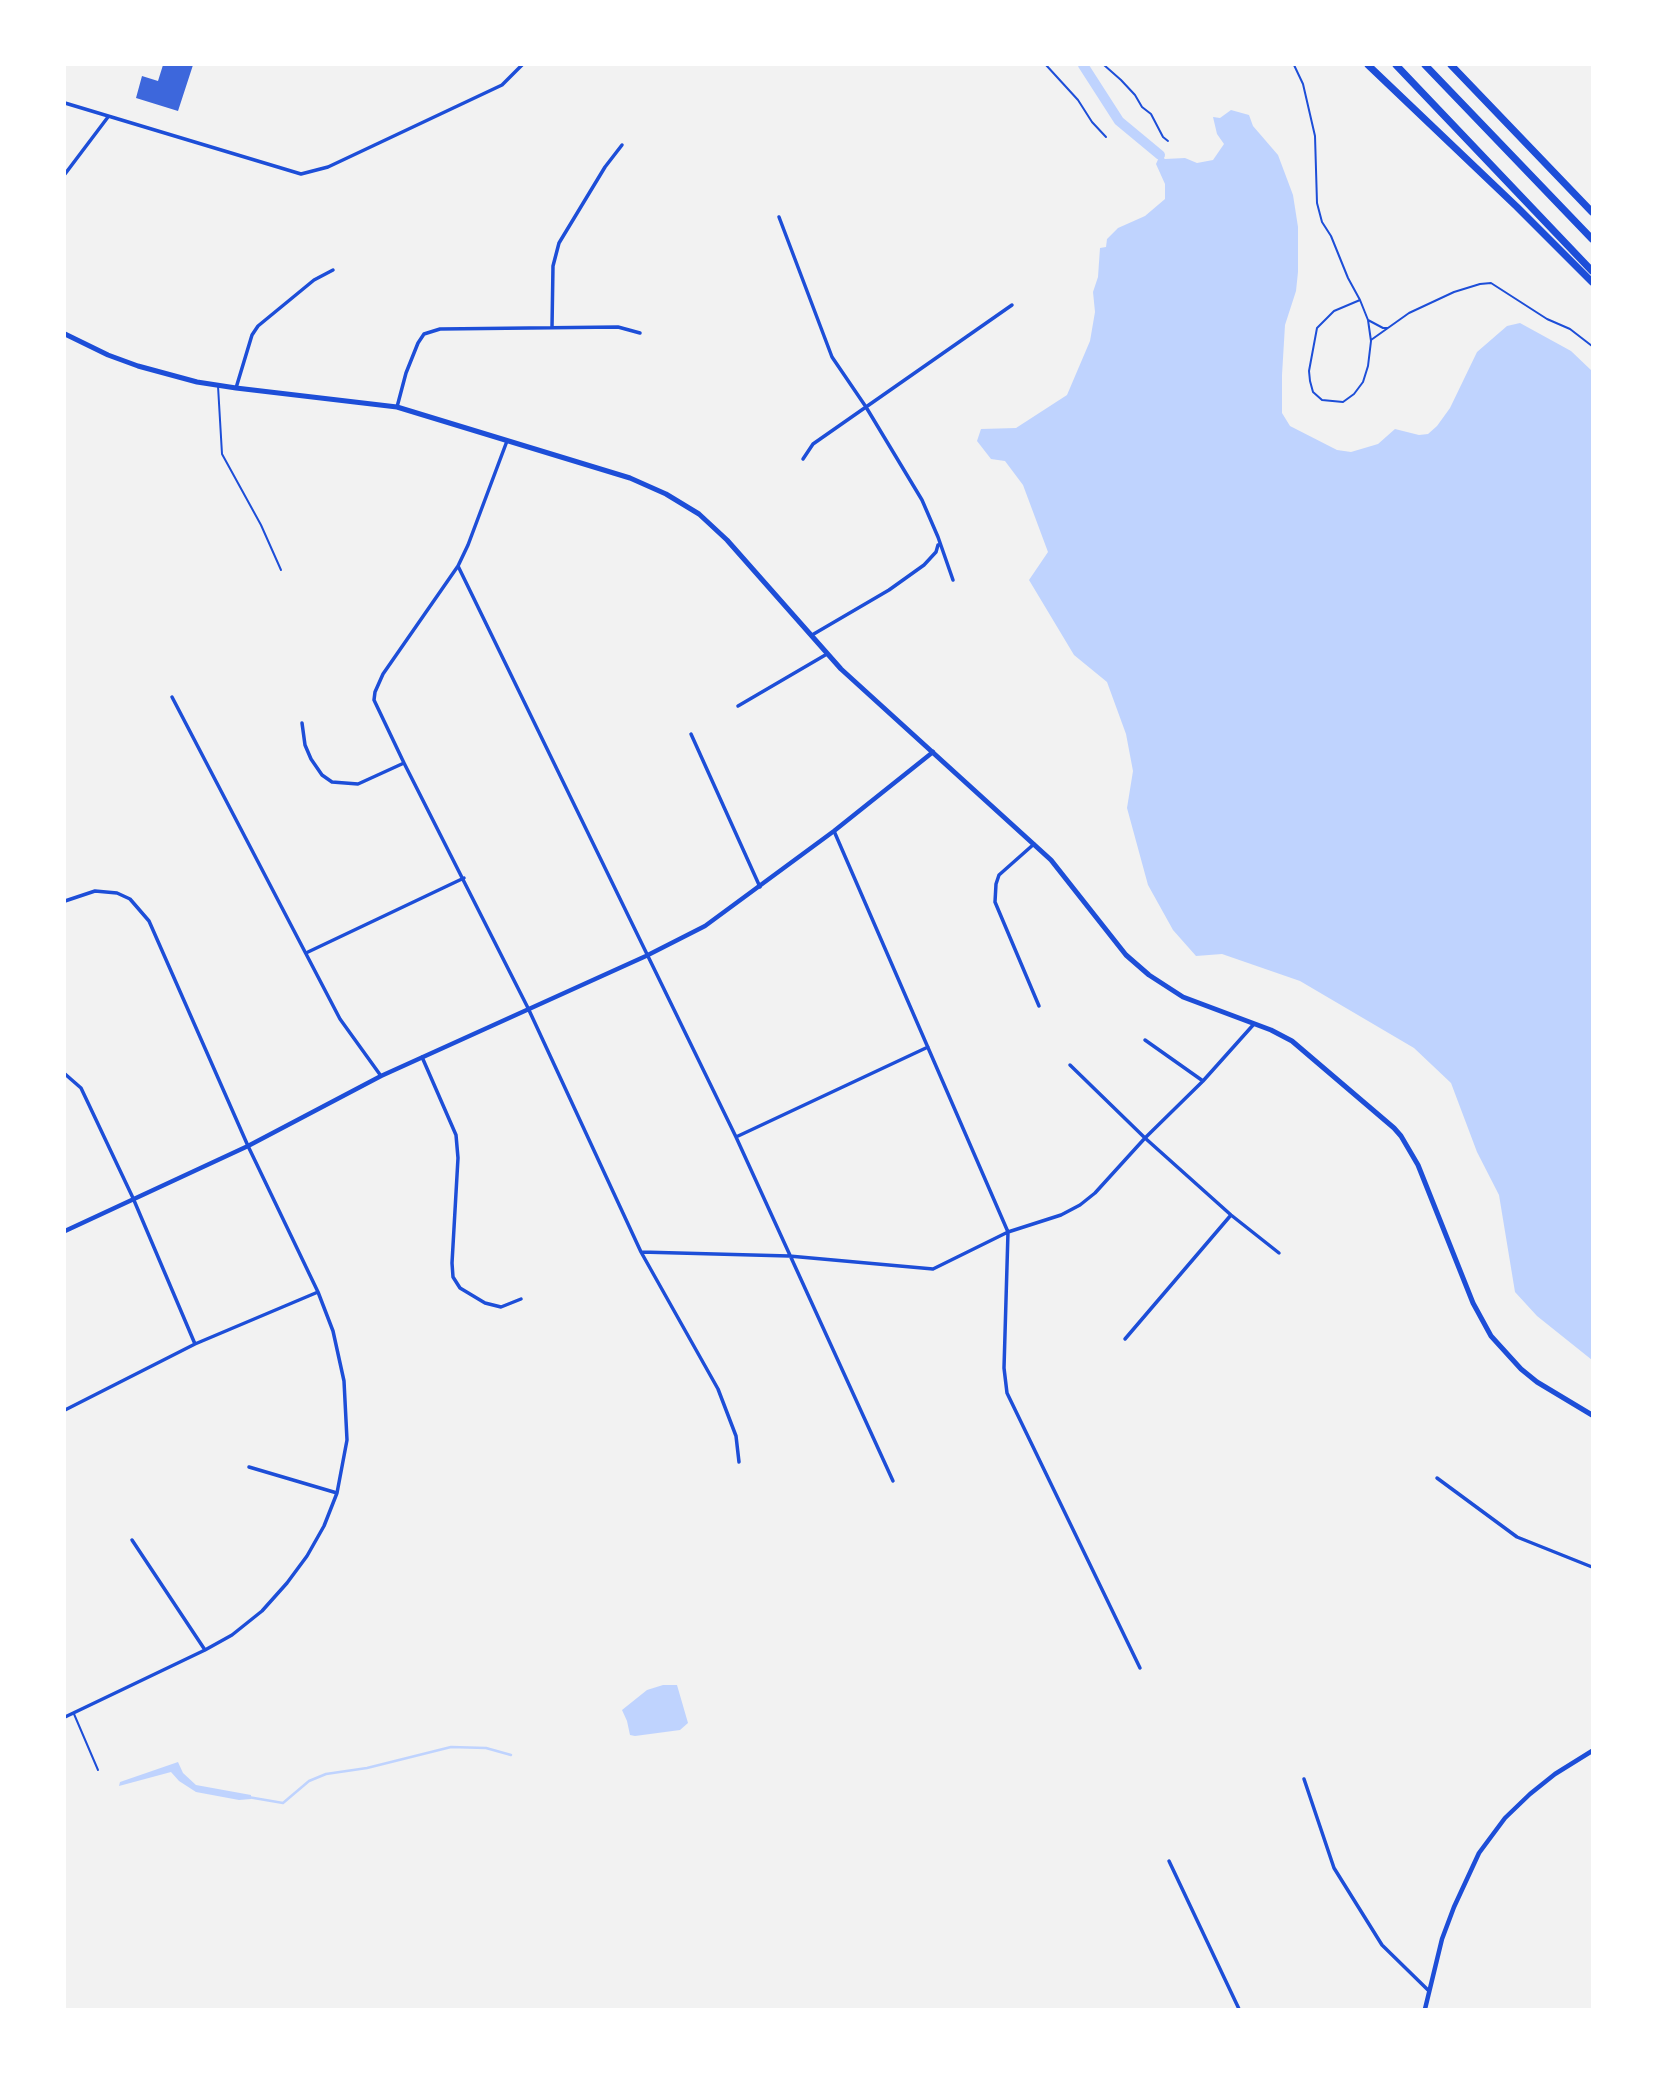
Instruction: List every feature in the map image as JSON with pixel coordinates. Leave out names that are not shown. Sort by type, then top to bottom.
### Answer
[{"type":"highway","points":[[1368,65],[1592,282]]},
{"type":"highway","points":[[1396,65],[1592,271]]},
{"type":"highway","points":[[1425,65],[1592,239]]},
{"type":"highway","points":[[1451,65],[1592,212]]},
{"type":"main road","points":[[65,334],[108,355],[173,376],[236,388],[397,407],[631,478],[685,505],[727,540],[828,654],[1051,860],[1126,954],[1149,975],[1183,996],[1292,1041],[1383,1117],[1401,1136],[1418,1165],[1473,1303],[1491,1336],[1521,1369],[1537,1382],[1592,1415]]},
{"type":"street","points":[[65,103],[302,174],[328,167],[502,85],[522,65]]},
{"type":"street","points":[[65,174],[108,117]]},
{"type":"street","points":[[552,327],[553,266],[559,243],[605,167],[622,145]]},
{"type":"street","points":[[779,217],[832,357],[866,407],[922,500],[953,580]]},
{"type":"street","points":[[236,388],[252,335],[258,326],[314,280],[333,270]]},
{"type":"street","points":[[803,459],[813,444],[1012,305]]},
{"type":"street","points":[[397,407],[418,342],[424,334],[440,329],[618,327],[640,333]]},
{"type":"street","points":[[507,441],[458,566],[383,674],[374,692],[376,708],[528,1008],[641,1252],[718,1389],[736,1436],[739,1461]]},
{"type":"street","points":[[811,636],[890,590],[936,552],[939,542]]},
{"type":"street","points":[[458,566],[736,1137],[893,1481]]},
{"type":"street","points":[[738,706],[828,654]]},
{"type":"street","points":[[172,697],[340,1019],[381,1076]]},
{"type":"street","points":[[302,723],[305,745],[311,760],[322,775],[332,782],[358,784],[404,763]]},
{"type":"street","points":[[691,734],[760,887]]},
{"type":"street","points":[[65,1231],[248,1146],[381,1076],[646,956],[705,926],[834,831],[934,751]]},
{"type":"street","points":[[834,831],[1008,1232],[1004,1368],[1007,1393],[1140,1668]]},
{"type":"street","points":[[1034,844],[999,875],[994,893],[998,912],[1039,1006]]},
{"type":"street","points":[[307,952],[464,878]]},
{"type":"street","points":[[65,901],[79,894],[95,891],[117,893],[130,899],[149,921],[248,1146],[318,1292],[333,1331],[344,1381],[347,1440],[337,1493],[324,1526],[307,1556],[262,1611],[232,1635],[205,1650],[65,1717]]},
{"type":"street","points":[[641,1252],[789,1256],[933,1269],[1008,1232],[1061,1215],[1080,1205],[1095,1193],[1145,1138],[1203,1081],[1254,1024]]},
{"type":"street","points":[[1145,1040],[1203,1081]]},
{"type":"street","points":[[736,1137],[928,1047]]},
{"type":"street","points":[[422,1057],[456,1135],[458,1158],[453,1277],[460,1288],[485,1303],[501,1307],[521,1299]]},
{"type":"street","points":[[1070,1065],[1145,1138],[1279,1253]]},
{"type":"street","points":[[65,1074],[81,1088],[195,1344]]},
{"type":"street","points":[[1125,1339],[1231,1214]]},
{"type":"street","points":[[65,1410],[195,1344],[318,1292]]},
{"type":"street","points":[[249,1467],[337,1493]]},
{"type":"street","points":[[1437,1478],[1517,1537],[1592,1567]]},
{"type":"street","points":[[132,1540],[205,1650]]},
{"type":"street","points":[[1425,2009],[1442,1940],[1479,1853],[1505,1818],[1530,1794],[1555,1774],[1592,1751]]},
{"type":"street","points":[[1304,1779],[1334,1868],[1382,1945],[1429,1991]]},
{"type":"street","points":[[1169,1861],[1239,2009]]},
{"type":"lane","points":[[218,385],[222,454],[261,525],[281,570]]},
{"type":"lane","points":[[74,1713],[98,1770]]},
{"type":"path","points":[[1046,65],[1078,100],[1092,122],[1106,137]]},
{"type":"path","points":[[1104,65],[1135,95],[1142,107],[1152,114],[1163,137],[1168,141]]},
{"type":"path","points":[[1294,65],[1303,84],[1315,136],[1317,203],[1322,222],[1360,300],[1368,320],[1371,341],[1363,382],[1354,394],[1342,402],[1322,400],[1313,391],[1309,371],[1317,328],[1334,311],[1360,300]]},
{"type":"path","points":[[1371,341],[1409,313],[1454,292],[1491,283],[1592,346]]},
{"type":"path","points":[[1368,320],[1388,328]]},
{"type":"water","points":[[1231,110],[1249,115],[1253,126],[1278,155],[1293,195],[1298,227],[1298,272],[1296,291],[1285,325],[1282,375],[1282,413],[1290,426],[1337,450],[1351,452],[1378,444],[1395,429],[1419,435],[1428,434],[1450,408],[1477,352],[1507,326],[1520,323],[1571,351],[1592,371],[1592,1360],[1537,1316],[1515,1292],[1499,1195],[1477,1152],[1451,1083],[1414,1048],[1300,981],[1222,954],[1196,956],[1173,930],[1148,885],[1127,808],[1133,771],[1126,734],[1107,682],[1074,655],[1029,580],[1048,552],[1023,485],[1005,461],[991,459],[977,441],[981,429],[1016,428],[1067,395],[1090,341],[1095,312],[1093,292],[1098,277],[1100,248],[1106,247],[1107,239],[1118,228],[1145,216],[1165,199],[1165,184],[1156,164],[1160,155],[1165,159],[1185,158],[1197,163],[1213,160],[1224,144],[1217,134],[1213,117],[1220,118]]},
{"type":"water","points":[[663,1685],[677,1685],[688,1723],[680,1730],[630,1735],[622,1710],[647,1690]]},
{"type":"water","points":[[178,1762],[183,1773],[196,1785],[251,1795],[251,1799],[239,1800],[196,1792],[171,1772],[119,1786],[120,1782]]},
{"type":"building","points":[[163,65],[193,65],[178,111],[136,98],[142,76],[158,81]]},
{"type":"waterway","points":[[1083,65],[1119,121],[1160,155]]},
{"type":"waterway","points":[[248,1797],[283,1803],[309,1781],[326,1774],[367,1768],[451,1747],[486,1748],[511,1755]]}]
